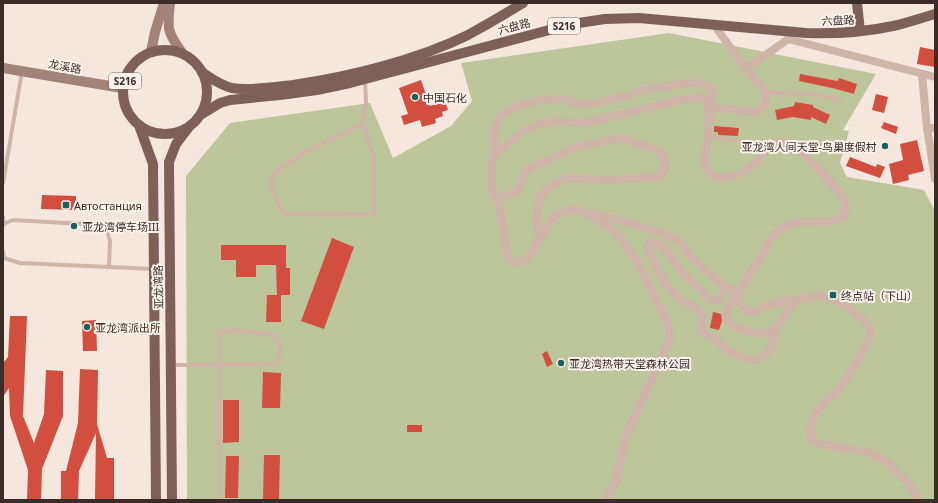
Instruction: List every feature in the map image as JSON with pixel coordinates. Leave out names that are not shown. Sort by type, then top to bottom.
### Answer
[{"type":"main road","name":"六盘路","points":[[203,73],[225,86],[244,89],[307,83],[354,73],[410,58],[440,47],[467,35],[523,3]]},
{"type":"main road","points":[[857,3],[860,31]]},
{"type":"main road","name":"六盘路","points":[[202,114],[220,103],[230,100],[317,90],[365,80],[521,36],[588,21],[639,18],[822,33],[860,31],[893,26],[935,14]]},
{"type":"main road","name":"S216","points":[[140,128],[130,117],[124,103],[122,88],[127,73],[137,60],[150,52],[167,50],[183,54],[198,65],[207,83],[208,94],[206,104],[202,114],[190,128]]},
{"type":"main road","points":[[140,128],[156,134],[174,134],[190,128]]},
{"type":"main road","name":"亚龙湾路","points":[[140,128],[153,164],[156,500]]},
{"type":"main road","name":"亚龙湾路","points":[[172,500],[169,162],[176,144],[190,128]]},
{"type":"street","points":[[150,52],[164,3]]},
{"type":"street","points":[[170,3],[168,25],[170,33],[183,54]]},
{"type":"street","points":[[709,109],[720,108],[758,112],[766,104],[766,92],[746,69],[714,25]]},
{"type":"street","points":[[746,69],[798,32]]},
{"type":"street","points":[[788,40],[922,75],[935,77]]},
{"type":"street","name":"龙溪路","points":[[3,68],[122,88]]},
{"type":"street","points":[[922,75],[931,128],[935,179]]},
{"type":"street","points":[[497,153],[493,142],[496,126],[501,116],[517,106],[540,100],[564,99],[581,105],[619,98],[648,89],[695,82],[711,87],[714,92],[713,101],[709,109]]},
{"type":"street","points":[[777,328],[766,334],[747,332],[731,323],[727,319],[726,312],[737,296],[775,233],[781,228],[795,222],[836,221],[844,216],[846,205],[844,198],[818,168],[792,146],[783,142],[773,143],[765,150],[756,162],[745,171],[726,178],[718,177],[710,173],[706,165],[705,154],[708,137],[709,109],[706,100],[702,97],[676,101],[584,123],[556,121],[536,125],[524,131],[497,153],[492,161],[492,189],[497,199],[507,252],[510,260],[516,263],[523,262],[528,258],[555,216],[568,210],[579,210],[620,220],[674,238],[681,242],[698,264],[737,296],[741,306],[748,311],[756,312],[763,307],[801,298],[812,298],[819,295],[838,301],[855,313],[870,328],[869,337],[856,364],[837,391],[816,413],[810,433],[812,440],[820,444],[872,453],[892,466],[909,484],[920,500]]},
{"type":"street","points":[[497,199],[517,192],[528,169],[576,147],[622,138],[660,151],[666,164],[660,176],[608,180],[567,178],[552,185],[540,196],[537,218],[539,240]]},
{"type":"street","points":[[579,210],[590,215],[618,234],[638,265],[664,315],[670,334],[668,344],[626,437],[616,481],[605,500]]},
{"type":"street","points":[[725,286],[723,295],[718,302],[712,300],[681,271],[664,247],[652,242],[649,244],[648,248],[650,253],[674,295],[686,304],[694,306],[703,315],[704,321],[701,331],[714,339],[724,348],[744,358],[754,360],[763,357],[770,351],[774,344],[777,328],[791,308],[801,298]]},
{"type":"lane","points":[[3,183],[22,71]]},
{"type":"lane","points":[[364,124],[305,152],[275,174],[270,184],[284,214],[374,215],[374,158],[364,124],[366,103],[365,80]]},
{"type":"lane","points":[[766,92],[819,95],[841,100]]},
{"type":"lane","points":[[708,137],[743,141]]},
{"type":"lane","points":[[3,217],[3,225],[14,220],[101,225],[106,228],[110,241],[109,266]]},
{"type":"lane","points":[[3,251],[4,258],[20,263],[154,269]]},
{"type":"lane","points":[[171,366],[219,365],[260,364],[278,363],[281,343],[273,335],[236,330],[220,332],[219,365],[219,500]]},
{"type":"green space","name":"亚龙湾热带天堂森林公园","points":[[669,33],[876,74],[843,130],[849,131],[840,163],[847,177],[924,190],[935,211],[935,500],[187,500],[186,176],[230,123],[370,103],[393,158],[451,126],[472,101],[461,63]]},
{"type":"building","points":[[920,47],[935,50],[935,67],[917,64]]},
{"type":"building","points":[[800,74],[838,81],[839,78],[857,84],[854,94],[799,81]]},
{"type":"building","points":[[421,80],[430,106],[445,101],[448,110],[442,112],[443,116],[435,119],[436,123],[422,127],[420,120],[404,125],[401,116],[408,114],[399,88]]},
{"type":"building","points":[[876,94],[888,97],[884,113],[872,110]]},
{"type":"building","points":[[795,102],[813,105],[813,107],[830,115],[826,124],[811,117],[811,120],[793,117],[777,120],[775,110],[794,106]]},
{"type":"building","points":[[884,122],[898,127],[896,134],[881,128]]},
{"type":"building","points":[[714,126],[739,128],[738,136],[718,135],[718,132],[714,132]]},
{"type":"building","points":[[917,140],[924,171],[908,175],[909,180],[893,184],[889,164],[903,160],[900,144]]},
{"type":"building","points":[[850,157],[876,167],[877,164],[885,167],[880,178],[846,166]]},
{"type":"building","points":[[42,195],[76,196],[76,210],[41,209]]},
{"type":"building","points":[[332,238],[354,247],[324,329],[301,321]]},
{"type":"building","points":[[221,245],[286,245],[286,268],[290,268],[290,295],[281,295],[281,322],[266,322],[267,295],[277,295],[276,265],[256,265],[256,277],[236,277],[236,260],[221,260]]},
{"type":"building","points":[[713,312],[721,314],[722,321],[719,330],[710,328]]},
{"type":"building","points":[[10,316],[27,316],[23,416],[34,443],[44,414],[46,370],[63,371],[63,416],[42,469],[41,500],[27,500],[28,470],[10,416],[9,388],[3,397],[3,363],[8,357]]},
{"type":"building","points":[[96,320],[97,351],[83,351],[82,321]]},
{"type":"building","points":[[547,351],[553,364],[547,367],[542,354]]},
{"type":"building","points":[[80,369],[98,370],[97,424],[107,458],[114,458],[114,500],[95,500],[96,433],[79,471],[78,500],[61,500],[61,471],[66,471],[78,423]]},
{"type":"building","points":[[263,372],[281,373],[280,408],[262,408]]},
{"type":"building","points":[[223,400],[239,400],[239,442],[223,443]]},
{"type":"building","points":[[407,425],[422,425],[422,432],[407,432]]},
{"type":"building","points":[[264,455],[280,455],[279,500],[263,500]]},
{"type":"building","points":[[226,456],[239,456],[238,498],[225,498]]},
{"type":"place","name":"中国石化","points":[[415,97]]},
{"type":"place","name":"亚龙湾人间天堂-鸟巢度假村","points":[[885,146]]},
{"type":"place","name":"Автостанция","points":[[66,205]]},
{"type":"place","name":"亚龙湾停车场III","points":[[74,226]]},
{"type":"place","name":"终点站（下山）","points":[[833,295]]},
{"type":"place","name":"亚龙湾派出所","points":[[87,327]]},
{"type":"place","name":"亚龙湾热带天堂森林公园","points":[[561,363]]}]
